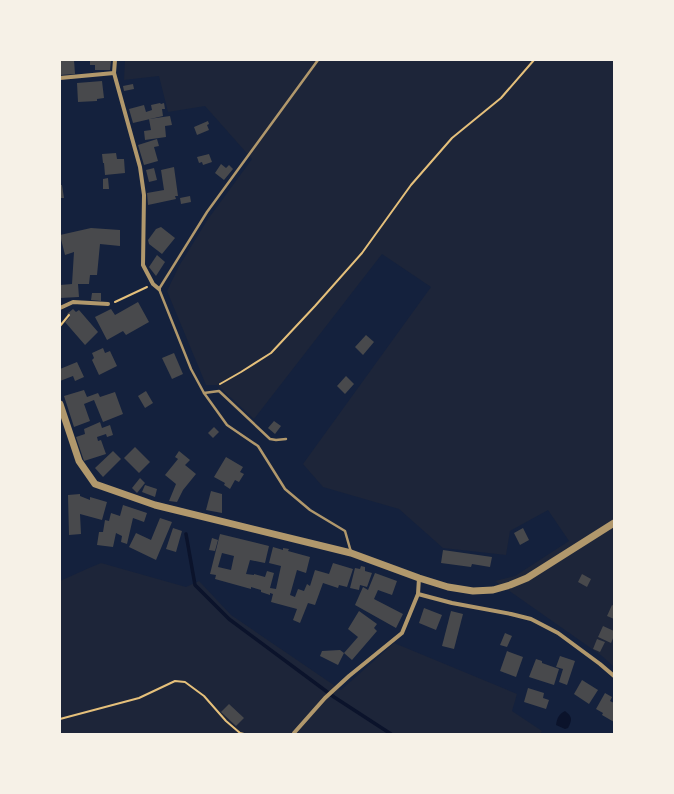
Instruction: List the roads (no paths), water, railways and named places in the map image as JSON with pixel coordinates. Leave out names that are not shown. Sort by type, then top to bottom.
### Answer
[{"type":"street","points":[[115,60],[114,73],[140,167],[144,195],[143,265],[153,284],[159,289]]},
{"type":"street","points":[[60,78],[114,73]]},
{"type":"street","points":[[60,308],[73,302],[108,304]]},
{"type":"street","points":[[60,404],[79,461],[95,484],[155,505],[351,552],[419,578],[448,587],[473,591],[493,590],[510,586],[527,578],[614,523]]},
{"type":"street","points":[[294,733],[325,698],[349,676],[402,633],[418,594],[419,578]]},
{"type":"street","points":[[418,594],[452,603],[531,619],[558,633],[614,676]]},
{"type":"lane","points":[[318,60],[207,212],[159,289],[191,369],[204,393],[227,425],[258,446],[285,489],[310,510],[345,531],[351,552]]},
{"type":"lane","points":[[204,393],[219,390],[270,439],[286,439]]},
{"type":"waterway","points":[[186,534],[195,585],[229,619],[334,697],[391,734]]}]
